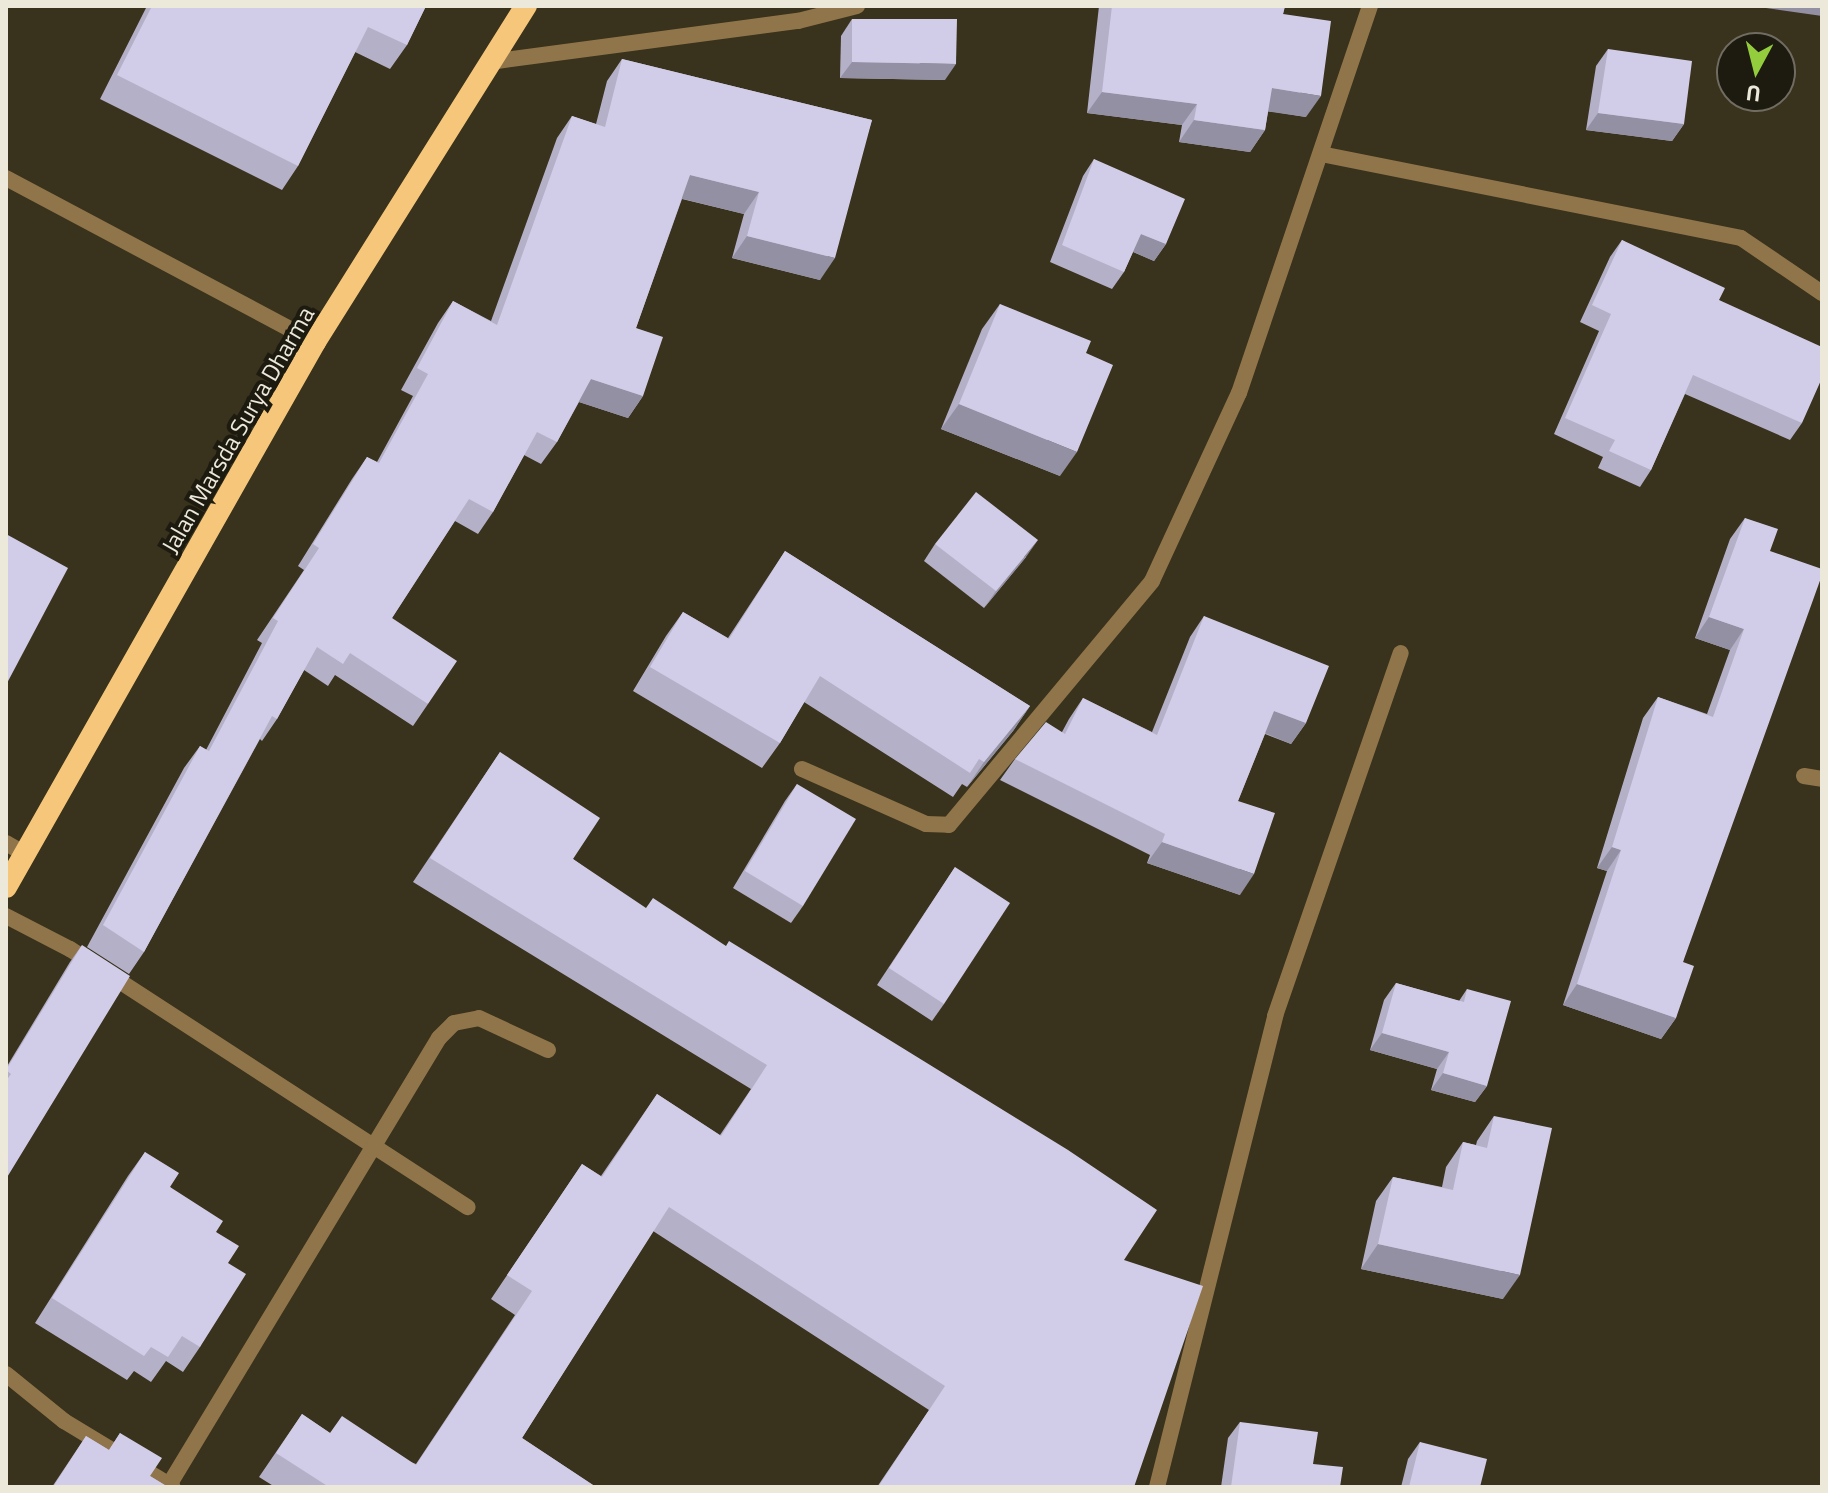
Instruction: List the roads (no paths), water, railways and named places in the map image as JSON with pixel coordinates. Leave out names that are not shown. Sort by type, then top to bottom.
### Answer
[{"type":"highway","name":"Jalan Marsda Surya Dharma","points":[[6,887],[16,849],[315,342],[497,61],[526,6]]},
{"type":"street","points":[[497,61],[798,21],[857,6]]},
{"type":"street","points":[[802,769],[926,824],[949,825],[962,814],[1152,581],[1239,393],[1370,6]]},
{"type":"street","points":[[1321,154],[1741,238],[1822,293]]},
{"type":"street","points":[[6,178],[315,342]]},
{"type":"street","points":[[1157,1487],[1275,1016],[1401,653]]},
{"type":"street","points":[[1804,776],[1822,779]]},
{"type":"street","points":[[6,916],[70,949],[468,1207]]},
{"type":"street","points":[[6,1374],[64,1421],[171,1486],[375,1146],[454,1023],[479,1018],[548,1050]]}]
